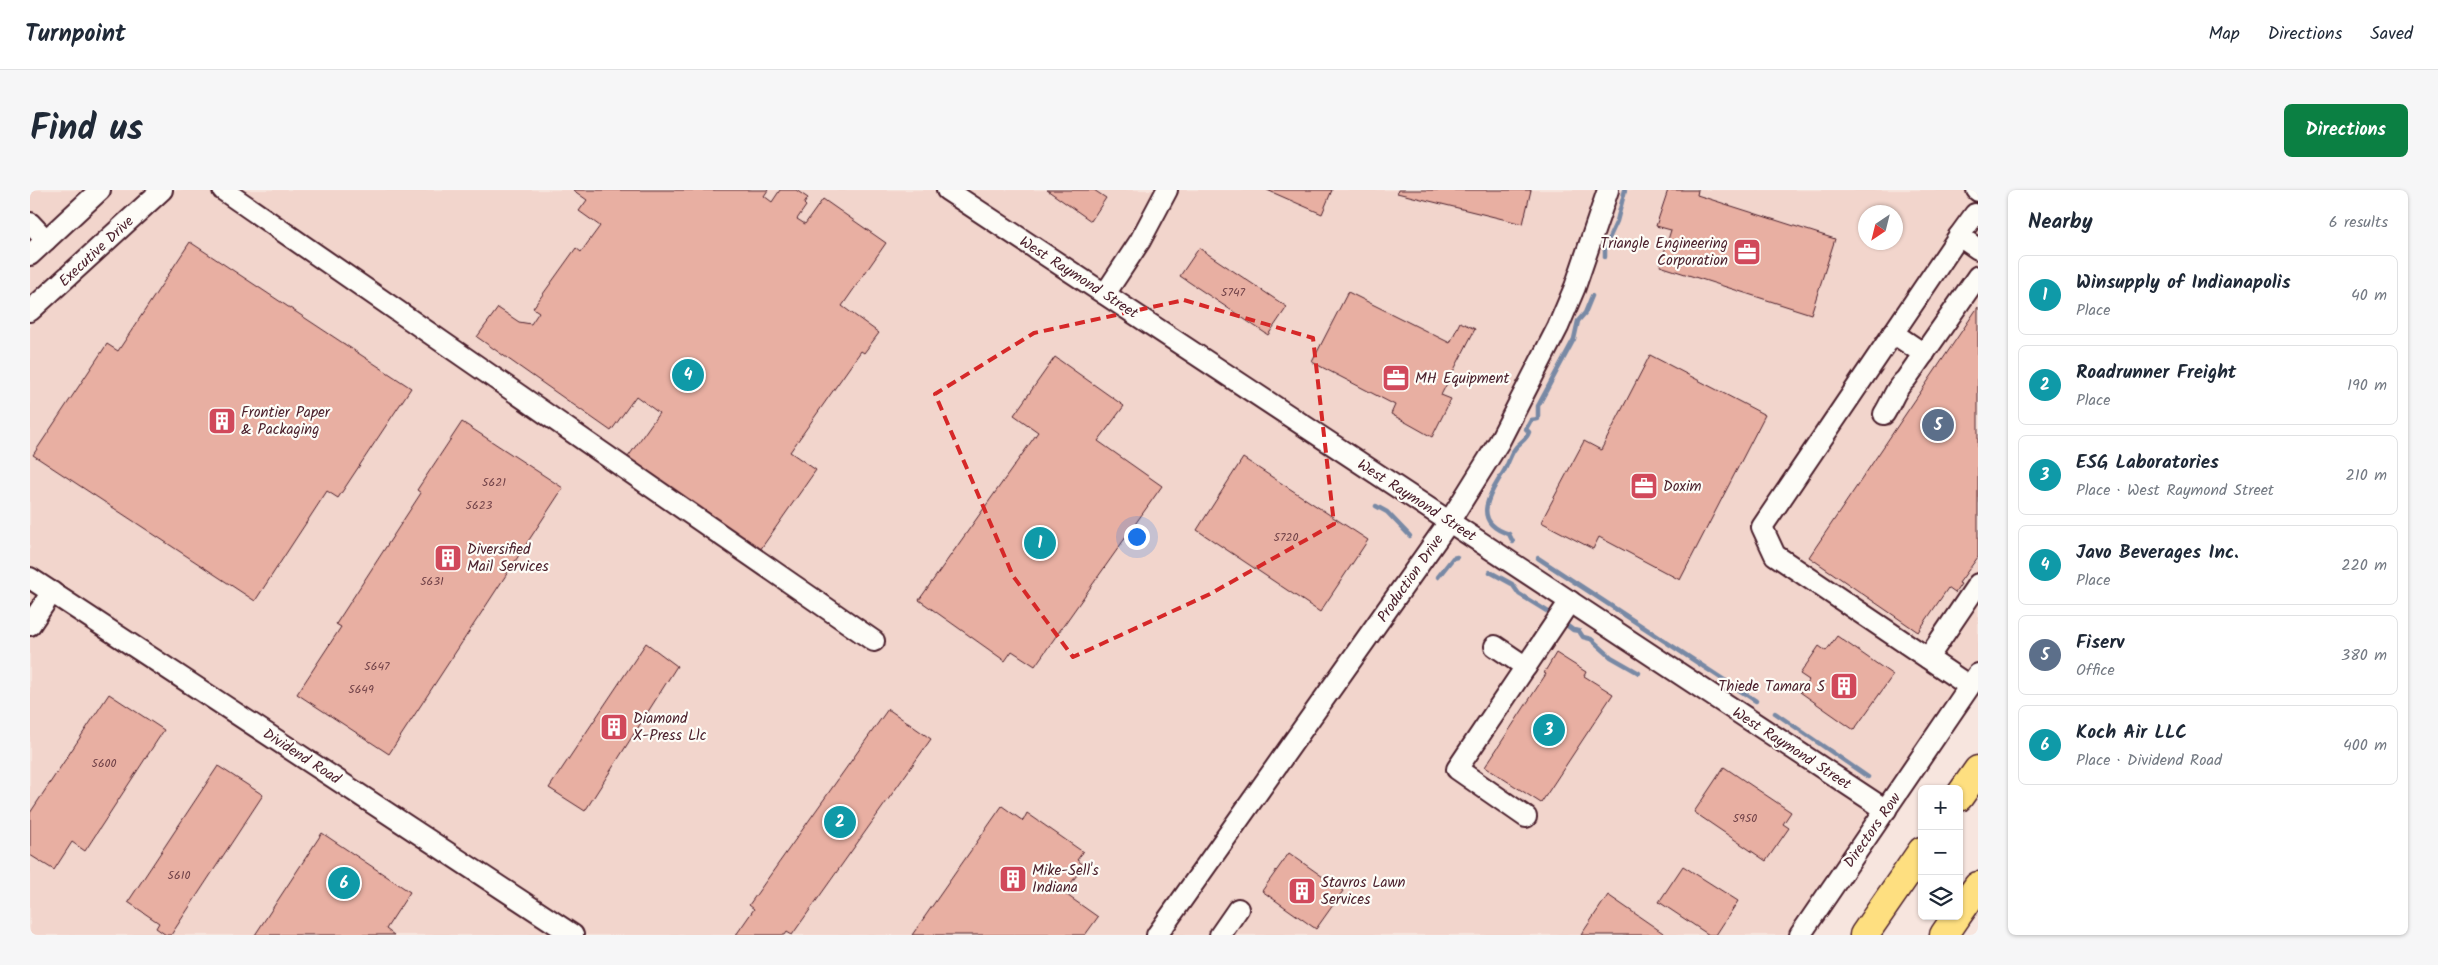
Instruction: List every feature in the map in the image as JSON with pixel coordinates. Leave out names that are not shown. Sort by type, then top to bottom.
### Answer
[{"type":"highway","points":[[1963,791],[1978,770]]},
{"type":"highway","points":[[1864,935],[1918,857]]},
{"type":"highway","points":[[1963,908],[1978,886]]},
{"type":"highway","points":[[1944,935],[1954,920]]},
{"type":"street","points":[[30,255],[100,190]]},
{"type":"street","name":"Executive Drive","points":[[30,311],[162,190]]},
{"type":"street","points":[[223,190],[874,641]]},
{"type":"street","name":"West Raymond Street","points":[[947,190],[1886,810]]},
{"type":"street","points":[[1105,294],[1140,241],[1167,190]]},
{"type":"street","name":"Production Drive","points":[[1157,935],[1449,522],[1499,442],[1554,336],[1575,287],[1608,190]]},
{"type":"street","points":[[1974,680],[1928,658],[1775,555],[1762,527],[1959,236],[1975,214],[1978,216]]},
{"type":"street","points":[[30,223],[46,240]]},
{"type":"street","points":[[1959,236],[1978,248]]},
{"type":"street","points":[[1884,414],[1894,398],[1897,387],[1906,379],[1978,276]]},
{"type":"street","points":[[1893,333],[1924,354]]},
{"type":"street","points":[[1869,368],[1897,387]]},
{"type":"street","name":"Dividend Road","points":[[30,578],[574,935]]},
{"type":"street","points":[[1928,658],[1978,584]]},
{"type":"street","points":[[30,625],[52,592]]},
{"type":"street","points":[[1526,817],[1457,769],[1570,601]]},
{"type":"street","points":[[1495,646],[1526,667]]},
{"type":"street","name":"Directors Row","points":[[1800,935],[1974,680]]},
{"type":"street","points":[[1220,935],[1238,909]]},
{"type":"highlighted area","points":[[1184,300],[1313,338],[1334,524],[1210,594],[1073,657],[1013,576],[935,394],[1034,333]]},
{"type":"shaded area","points":[[30,190],[1978,190],[1978,690],[1811,935],[30,935]]},
{"type":"building","points":[[573,190],[768,190],[764,196],[772,202],[780,190],[796,190],[808,198],[804,204],[806,206],[797,219],[805,224],[823,199],[886,243],[842,306],[879,333],[864,353],[861,351],[790,452],[816,470],[760,550],[628,457],[659,413],[636,396],[611,431],[477,337],[498,308],[519,322],[531,324],[539,312],[533,308],[576,248],[581,252],[600,226],[579,211],[587,200]]},
{"type":"building","points":[[1047,190],[1094,190],[1106,198],[1091,221]]},
{"type":"building","points":[[1267,190],[1332,190],[1322,214]]},
{"type":"building","points":[[1398,190],[1531,190],[1523,224],[1397,193]]},
{"type":"building","name":"Triangle Engineering Corporation","points":[[1668,190],[1698,190],[1697,195],[1835,239],[1811,314],[1660,266],[1671,230],[1656,226]]},
{"type":"building","name":"Frontier Paper & Packaging","points":[[190,242],[411,388],[338,498],[327,491],[255,601],[33,455],[107,344],[118,351]]},
{"type":"building","points":[[1199,248],[1287,307],[1268,335],[1180,276]]},
{"type":"building","name":"MH Equipment","points":[[1348,292],[1450,343],[1460,322],[1475,329],[1441,395],[1451,399],[1432,437],[1391,414],[1395,405],[1312,362]]},
{"type":"building","points":[[1978,307],[1978,557],[1959,583],[1961,584],[1955,593],[1948,588],[1918,632],[1809,557]]},
{"type":"building","name":"Doxim","points":[[1650,355],[1765,415],[1680,580],[1599,537],[1593,549],[1541,522],[1584,441],[1601,450]]},
{"type":"building","points":[[1055,357],[1124,406],[1098,441],[1162,486],[1035,666],[1012,651],[1005,661],[919,600],[1038,432],[1014,415]]},
{"type":"building","name":"Diversified Mail Services","points":[[462,422],[563,488],[389,754],[297,694],[341,627],[336,624],[421,493],[417,490]]},
{"type":"building","points":[[1243,458],[1368,540],[1320,612],[1197,530]]},
{"type":"building","name":"Thiede Tamara S","points":[[1837,636],[1893,675],[1854,730],[1800,692],[1809,680],[1800,674],[1819,646],[1826,651]]},
{"type":"building","name":"Diamond X-Press Llc","points":[[646,643],[677,666],[585,811],[549,788]]},
{"type":"building","points":[[1556,653],[1586,672],[1584,676],[1613,694],[1541,803],[1485,767],[1546,674],[1544,673]]},
{"type":"building","points":[[109,694],[164,730],[85,851],[72,842],[54,870],[30,855],[30,813]]},
{"type":"building","points":[[888,709],[931,739],[792,935],[787,932],[785,935],[736,935],[754,909],[749,905]]},
{"type":"building","points":[[218,766],[263,795],[171,935],[166,935],[156,928],[159,923],[128,902]]},
{"type":"building","points":[[1724,767],[1791,812],[1783,824],[1789,828],[1766,861],[1694,812]]},
{"type":"building","name":"Mike-Sell's Indiana","points":[[1002,806],[1023,821],[1027,813],[1083,852],[1077,860],[1084,865],[1064,893],[1098,917],[1085,935],[912,935]]},
{"type":"building","points":[[322,833],[410,892],[386,929],[394,935],[255,935]]},
{"type":"building","name":"Stavros Lawn Services","points":[[1289,853],[1343,891],[1316,929],[1262,891]]},
{"type":"building","points":[[1683,866],[1738,901],[1716,935],[1709,935],[1659,902]]},
{"type":"building","points":[[1608,895],[1666,935],[1581,935]]},
{"type":"waterway","points":[[1605,257],[1605,247],[1617,221],[1625,190]]},
{"type":"waterway","points":[[1513,542],[1509,534],[1497,529],[1490,522],[1487,515],[1489,498],[1514,450],[1528,435],[1529,432],[1526,429],[1531,420],[1538,419],[1538,406],[1574,339],[1578,321],[1585,313],[1592,296]]},
{"type":"waterway","points":[[1376,506],[1387,512],[1410,536]]},
{"type":"waterway","points":[[1438,577],[1453,558],[1457,557]]},
{"type":"waterway","points":[[1538,558],[1756,701]]},
{"type":"waterway","points":[[1490,572],[1512,584],[1519,594],[1550,613]]},
{"type":"waterway","points":[[1565,624],[1573,630],[1579,631],[1583,637],[1591,639],[1611,657],[1639,673]]},
{"type":"waterway","points":[[1775,713],[1868,777]]},
{"type":"place","name":"Triangle Engineering Corporation","points":[[1747,252]]},
{"type":"place","name":"Javo Beverages Inc.","points":[[688,375]]},
{"type":"place","name":"MH Equipment","points":[[1396,378]]},
{"type":"place","name":"Frontier Paper & Packaging","points":[[222,421]]},
{"type":"place","name":"Fiserv","points":[[1938,425]]},
{"type":"place","name":"Doxim","points":[[1644,486]]},
{"type":"place","name":"Winsupply of Indianapolis","points":[[1040,543]]},
{"type":"place","name":"Diversified Mail Services","points":[[448,558]]},
{"type":"place","name":"Thiede Tamara S","points":[[1844,686]]},
{"type":"place","name":"Diamond X-Press Llc","points":[[614,727]]},
{"type":"place","name":"ESG Laboratories","points":[[1549,730]]},
{"type":"place","name":"Roadrunner Freight","points":[[840,822]]},
{"type":"place","name":"Mike-Sell's Indiana","points":[[1013,879]]},
{"type":"place","name":"Koch Air LLC","points":[[344,883]]},
{"type":"place","name":"Stavros Lawn Services","points":[[1302,891]]}]
